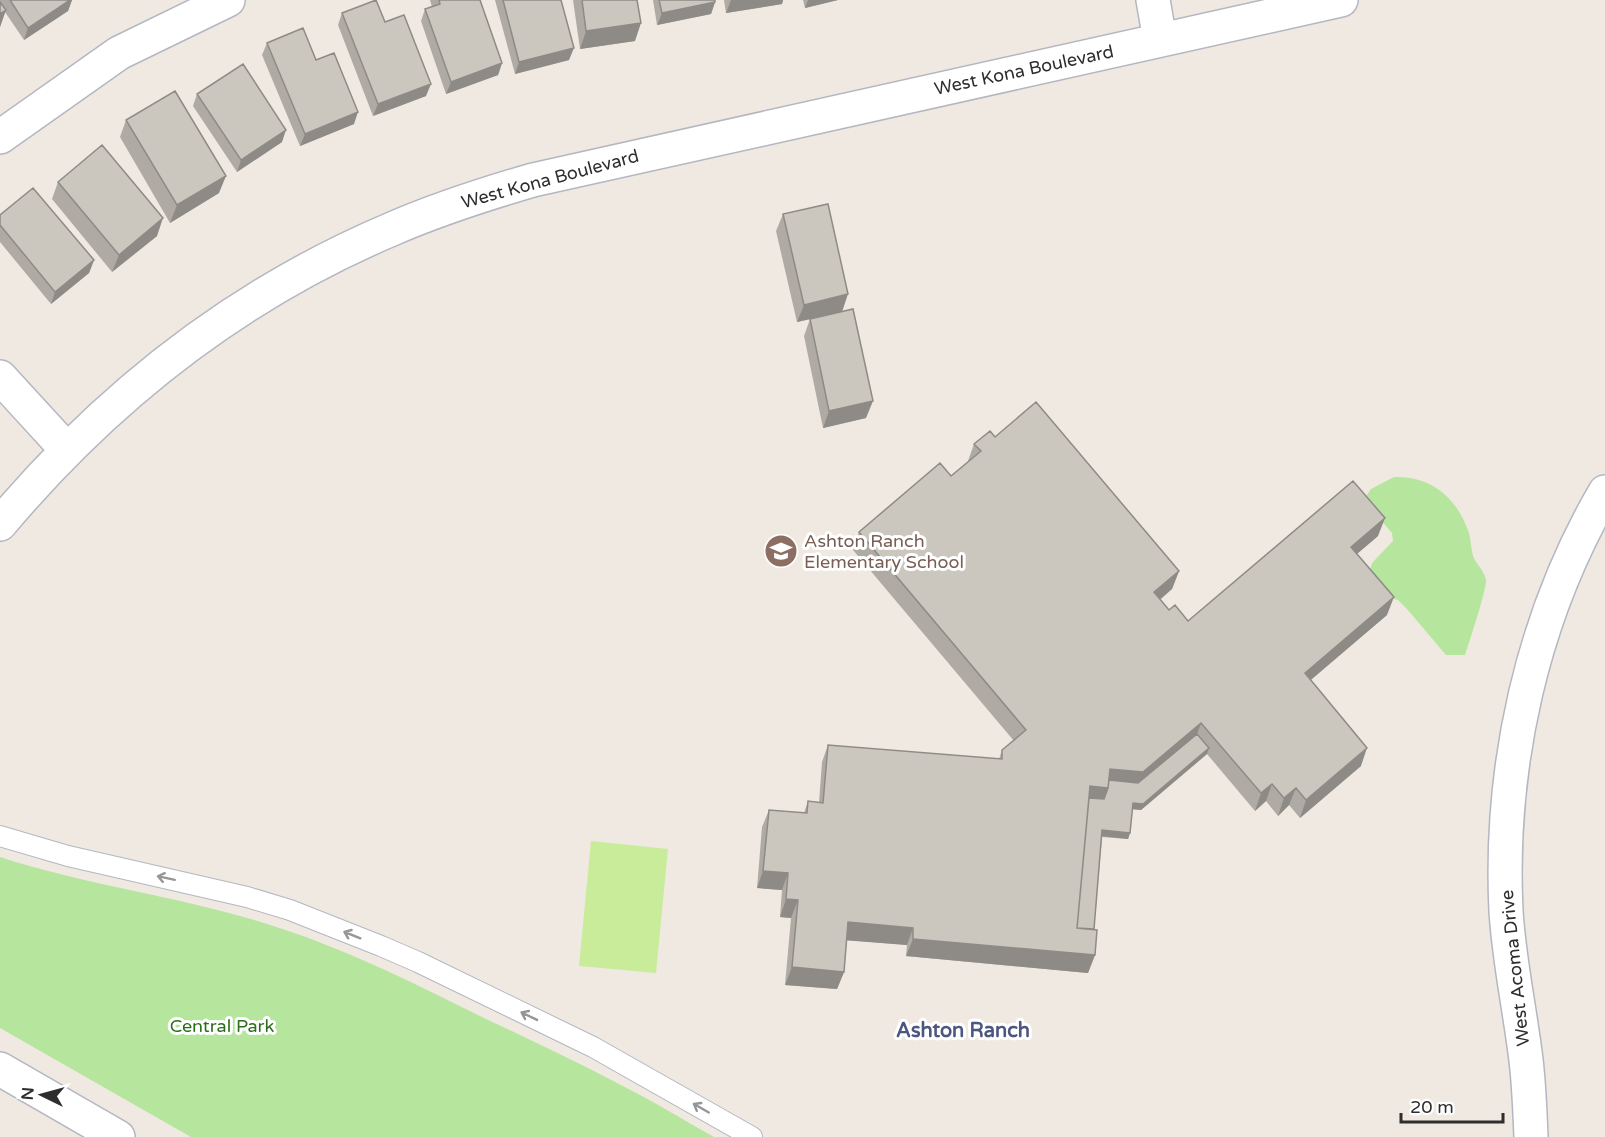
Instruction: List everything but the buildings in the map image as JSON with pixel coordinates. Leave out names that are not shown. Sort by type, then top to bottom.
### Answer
[{"type":"street","points":[[0,137],[119,53],[228,0]]},
{"type":"street","points":[[1153,0],[1160,40]]},
{"type":"street","name":"West Kona Boulevard","points":[[0,524],[67,450],[176,353],[239,310],[284,283],[350,248],[457,203],[533,180],[1341,0]]},
{"type":"street","points":[[0,377],[67,450]]},
{"type":"street","name":"West Acoma Drive","points":[[1531,1137],[1526,1059],[1506,911],[1505,870],[1509,794],[1523,708],[1542,635],[1563,576],[1605,492]]},
{"type":"street","points":[[0,1069],[118,1137]]},
{"type":"lane","points":[[0,836],[68,856],[247,897],[290,910],[381,946],[593,1047],[752,1137]]},
{"type":"green space","points":[[1394,477],[1420,480],[1441,492],[1458,509],[1469,533],[1473,556],[1484,573],[1486,585],[1465,655],[1446,655],[1407,609],[1398,600],[1390,598],[1370,570],[1372,563],[1393,541],[1392,533],[1367,504],[1365,498],[1371,489]]},
{"type":"green space","points":[[591,841],[668,849],[656,973],[579,966]]},
{"type":"green space","name":"Central Park","points":[[0,857],[65,875],[198,905],[264,923],[320,942],[401,977],[567,1058],[643,1096],[714,1137],[191,1137],[0,1028]]},
{"type":"place","name":"Ashton Ranch Elementary School","points":[[781,551]]},
{"type":"district","name":"Ashton Ranch","points":[[963,1031]]}]
